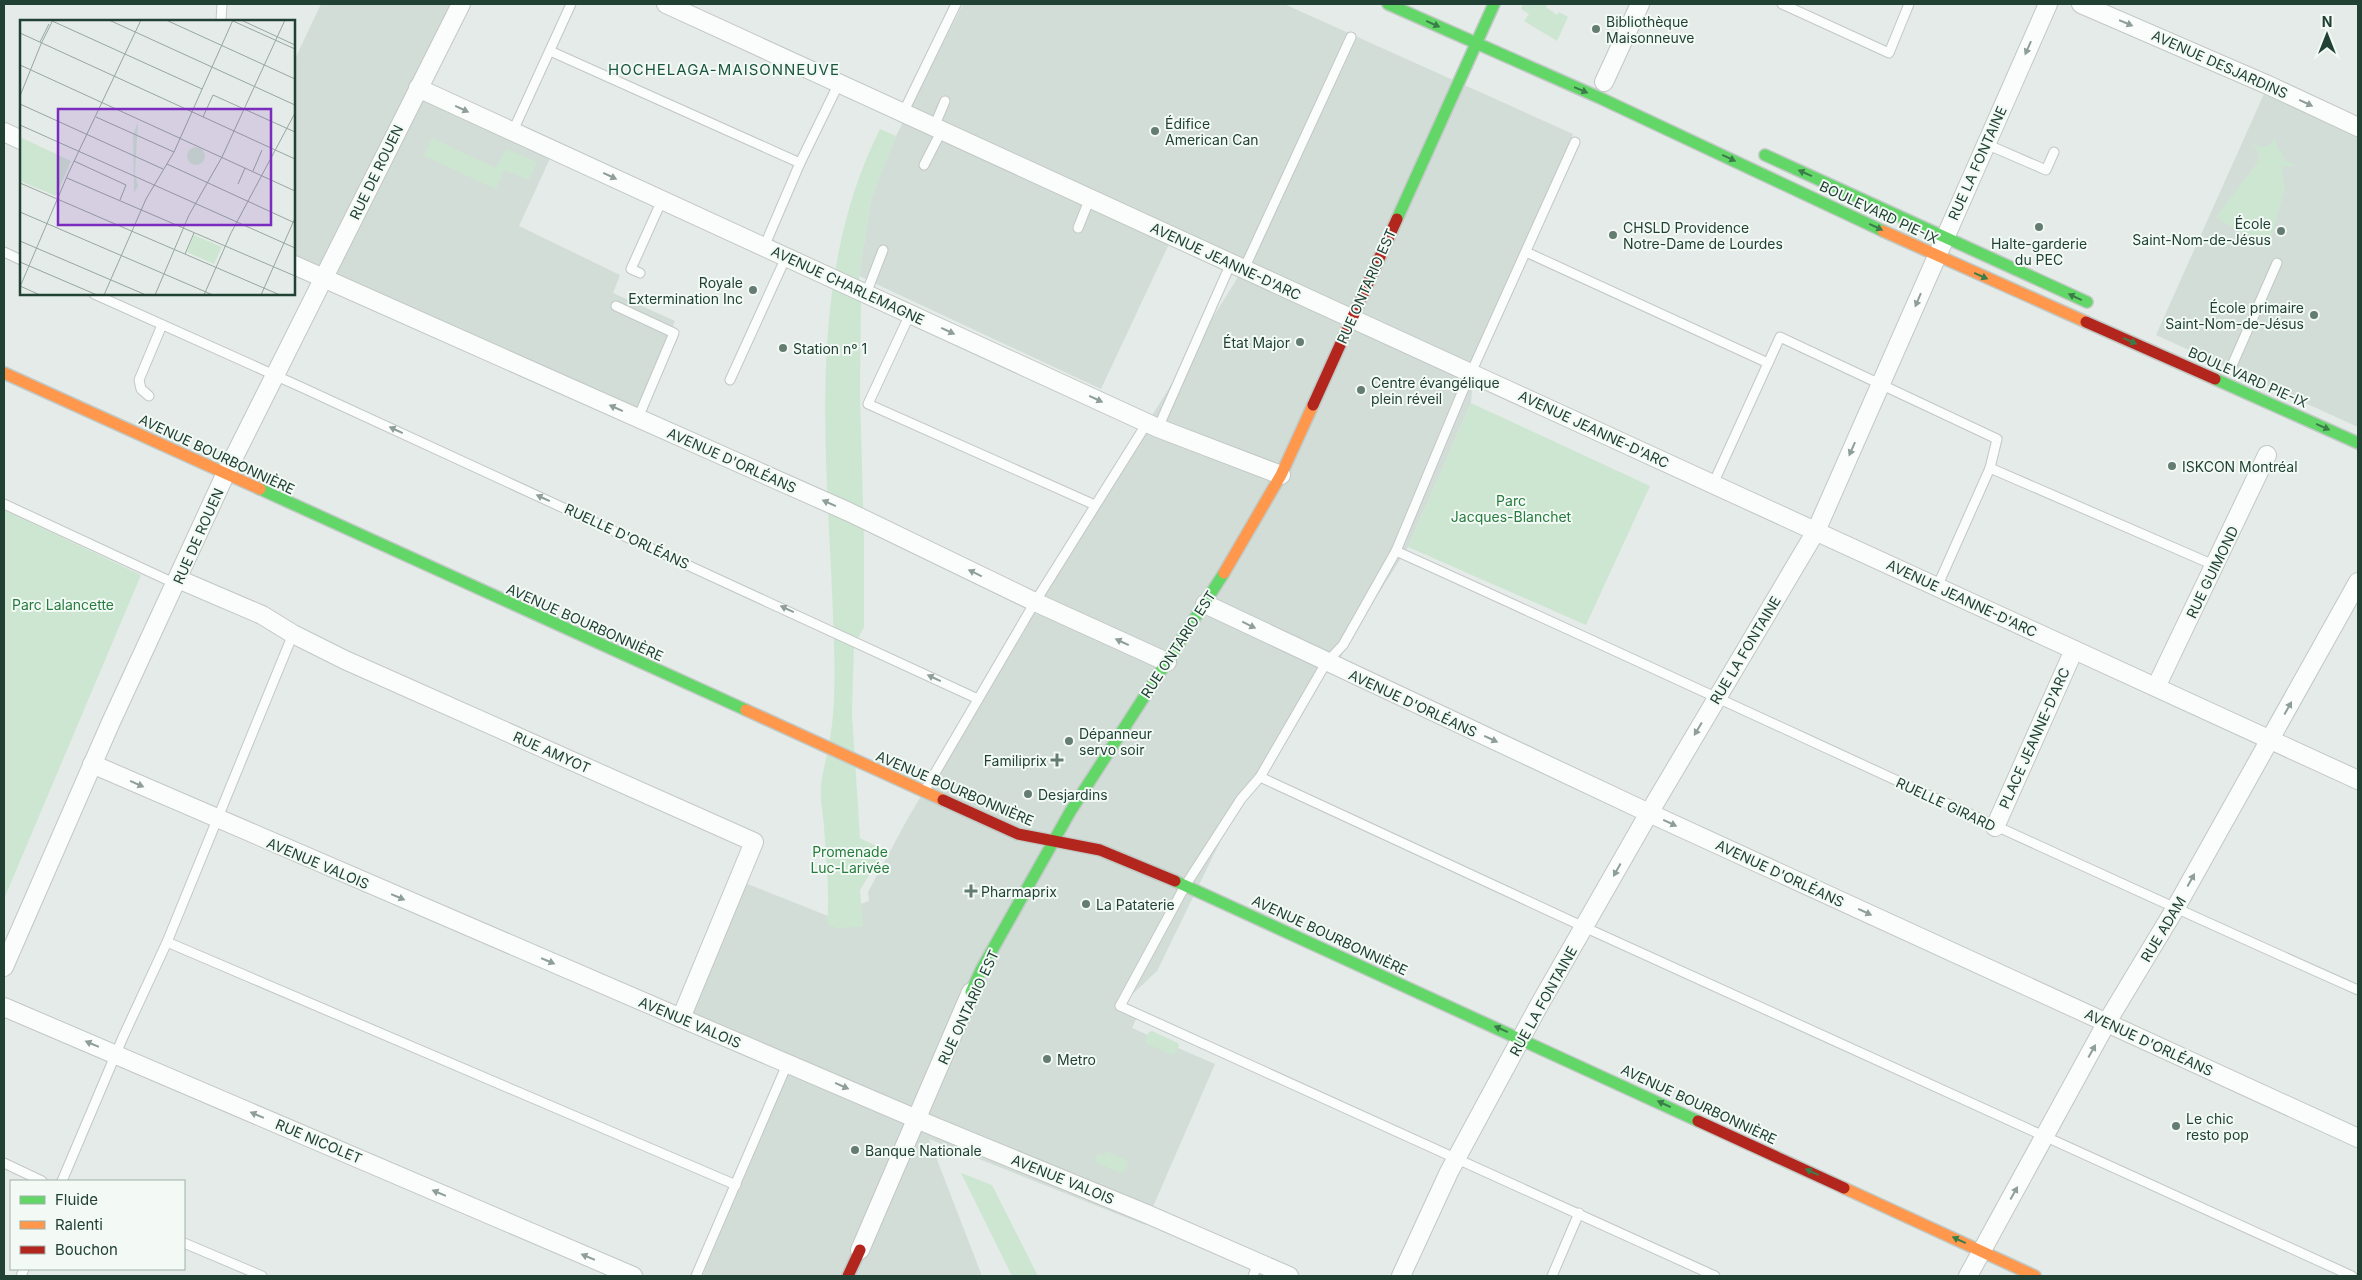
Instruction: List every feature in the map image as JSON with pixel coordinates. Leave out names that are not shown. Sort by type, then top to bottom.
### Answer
[{"type":"main road","name":"BOULEVARD PIE-IX","points":[[1388,4],[1598,97],[1937,256],[2358,443]]},
{"type":"main road","name":"RUE ONTARIO EST","points":[[972,992],[982,970],[1070,812],[1205,604],[1281,475],[1494,4]]},
{"type":"main road","name":"BOULEVARD PIE-IX","points":[[1758,152],[2094,306]]},
{"type":"main road","name":"AVENUE BOURBONNIÈRE","points":[[4,373],[225,476],[1023,836],[1100,850],[1185,886],[2035,1276]]},
{"type":"main road","name":"RUE ONTARIO EST","points":[[848,1276],[860,1250]]},
{"type":"street","name":"RUE DE ROUEN","points":[[4,967],[92,764],[225,476],[461,4]]},
{"type":"street","name":"AVENUE JEANNE-D'ARC","points":[[666,4],[2358,780]]},
{"type":"street","points":[[1604,82],[1640,4]]},
{"type":"street","name":"RUE LA FONTAINE","points":[[1401,1276],[1455,1159],[1584,927],[1649,813],[1816,532],[2048,4]]},
{"type":"street","name":"AVENUE DESJARDINS","points":[[2081,4],[2268,85],[2358,127]]},
{"type":"street","name":"AVENUE CHARLEMAGNE","points":[[418,88],[512,133],[1152,425],[1281,475]]},
{"type":"street","points":[[4,132],[20,140]]},
{"type":"street","name":"AVENUE D'ORLÉANS","points":[[295,265],[849,512],[1035,602],[1167,662]]},
{"type":"street","name":"RUE GUIMOND","points":[[2156,687],[2216,566],[2267,455]]},
{"type":"street","name":"RUE AMYOT","points":[[177,582],[262,615],[293,634],[345,660],[754,842],[681,1018]]},
{"type":"street","name":"RUE ADAM","points":[[1968,1276],[2107,1022],[2175,909],[2358,582]]},
{"type":"street","name":"AVENUE D'ORLÉANS","points":[[1205,604],[1649,813],[2358,1138]]},
{"type":"street","name":"PLACE JEANNE-D'ARC","points":[[1994,826],[2074,650]]},
{"type":"street","name":"AVENUE VALOIS","points":[[92,764],[218,820],[681,1018],[1147,1214],[1256,1270],[1290,1276]]},
{"type":"street","name":"RUE ONTARIO EST","points":[[860,1250],[972,992]]},
{"type":"street","name":"RUE NICOLET","points":[[4,1007],[633,1276]]},
{"type":"lane","points":[[221,20],[222,4]]},
{"type":"lane","points":[[512,133],[571,4]]},
{"type":"lane","points":[[904,113],[956,4]]},
{"type":"lane","points":[[1782,4],[1889,53],[1909,4]]},
{"type":"lane","points":[[924,792],[1035,602],[1095,505],[1152,425],[1237,266],[1351,37]]},
{"type":"lane","points":[[550,52],[800,163]]},
{"type":"lane","points":[[764,247],[800,163],[839,83]]},
{"type":"lane","points":[[924,165],[938,129],[946,101]]},
{"type":"lane","points":[[1575,142],[1472,373],[1396,551],[1343,645],[1326,662],[1260,777],[1240,799],[1185,886],[1120,1006],[1716,1276]]},
{"type":"lane","points":[[1986,144],[2046,170],[2054,152]]},
{"type":"lane","points":[[1078,228],[1090,198]]},
{"type":"lane","points":[[640,273],[631,269],[662,200]]},
{"type":"lane","points":[[866,294],[883,250]]},
{"type":"lane","points":[[4,252],[20,260]]},
{"type":"lane","points":[[1526,252],[1768,363]]},
{"type":"lane","points":[[730,380],[786,257]]},
{"type":"lane","points":[[2230,370],[2277,263]]},
{"type":"lane","name":"RUELLE D'ORLÉANS","points":[[96,295],[978,699]]},
{"type":"lane","points":[[616,306],[674,333],[638,418]]},
{"type":"lane","points":[[910,314],[868,404],[1095,505]]},
{"type":"lane","points":[[149,396],[141,389],[140,380],[162,325]]},
{"type":"lane","points":[[1713,484],[1780,337],[1997,439],[1990,468],[1937,587]]},
{"type":"lane","points":[[1990,468],[2216,566]]},
{"type":"lane","points":[[4,504],[177,582]]},
{"type":"lane","name":"RUELLE GIRARD","points":[[1396,551],[1718,696],[2175,909],[2358,990]]},
{"type":"lane","points":[[62,1180],[115,1054],[167,942],[293,634]]},
{"type":"lane","points":[[1260,777],[1584,927],[2352,1276]]},
{"type":"lane","points":[[167,942],[736,1185]]},
{"type":"lane","points":[[696,1276],[788,1062]]},
{"type":"lane","points":[[4,1163],[40,1180]]},
{"type":"lane","points":[[1552,1276],[1579,1213]]},
{"type":"lane","points":[[185,1243],[262,1276]]},
{"type":"shaded area","points":[[321,4],[459,4],[418,88],[553,152],[519,226],[620,275],[613,293],[675,321],[637,417],[295,268],[295,59]]},
{"type":"shaded area","points":[[963,4],[1284,4],[1573,134],[1475,356],[1471,403],[1408,547],[1348,642],[1336,668],[1326,663],[1241,799],[1157,971],[1120,1006],[1138,1015],[1132,1028],[1215,1064],[1145,1225],[929,1139],[982,1276],[702,1276],[736,1185],[788,1062],[680,1024],[745,883],[828,916],[869,901],[868,892],[908,818],[1022,625],[1243,269],[1175,231],[1101,389],[859,276],[871,199],[878,180],[896,136]]},
{"type":"shaded area","name":"École Saint-Nom-de-Jésus","points":[[2268,85],[2358,127],[2358,427],[2156,335]]},
{"type":"green space","points":[[1523,4],[1547,4],[1546,7],[1557,15],[1559,12],[1568,17],[1557,41],[1524,21],[1529,14],[1521,9]]},
{"type":"green space","name":"Promenade Luc-Larivée","points":[[880,129],[896,136],[871,199],[859,276],[861,299],[860,393],[864,627],[854,645],[852,714],[860,838],[884,850],[860,890],[863,926],[839,929],[827,924],[827,876],[821,797],[834,704],[832,581],[826,449],[829,317],[838,253],[855,190]]},
{"type":"green space","points":[[432,138],[496,168],[506,149],[537,162],[529,180],[504,170],[496,189],[424,156]]},
{"type":"green space","points":[[2275,138],[2277,148],[2282,152],[2284,159],[2295,166],[2281,167],[2285,188],[2268,250],[2216,217],[2258,162],[2259,153],[2252,144],[2265,147]]},
{"type":"green space","name":"Parc Jacques-Blanchet","points":[[1471,403],[1650,486],[1586,625],[1408,547]]},
{"type":"green space","name":"Parc Lalancette","points":[[4,510],[141,575],[4,899]]},
{"type":"green space","points":[[1152,1031],[1178,1043],[1179,1046],[1175,1054],[1173,1055],[1147,1044],[1145,1040],[1149,1032]]},
{"type":"green space","points":[[1106,1151],[1128,1161],[1125,1171],[1121,1173],[1097,1163],[1095,1159],[1098,1153],[1104,1156]]},
{"type":"green space","points":[[961,1173],[992,1185],[1038,1276],[1012,1276]]},
{"type":"traffic: fast","points":[[1388,4],[1598,97],[1883,231]]},
{"type":"traffic: fast","points":[[1397,219],[1494,4]]},
{"type":"traffic: fast","points":[[1765,155],[2087,302]]},
{"type":"traffic: fast","points":[[2215,379],[2358,443]]},
{"type":"traffic: fast","points":[[260,489],[746,710]]},
{"type":"traffic: fast","points":[[971,992],[981,970],[1070,812],[1224,573]]},
{"type":"traffic: fast","points":[[1175,881],[1698,1121]]},
{"type":"traffic: slow","points":[[1883,231],[2086,322]]},
{"type":"traffic: slow","points":[[4,373],[260,489]]},
{"type":"traffic: slow","points":[[1224,573],[1281,475],[1313,405]]},
{"type":"traffic: slow","points":[[746,710],[943,800]]},
{"type":"traffic: slow","points":[[1844,1188],[2035,1276]]},
{"type":"traffic: jam","points":[[1313,405],[1397,219]]},
{"type":"traffic: jam","points":[[2086,322],[2215,379]]},
{"type":"traffic: jam","points":[[943,800],[1018,834],[1100,850],[1175,881]]},
{"type":"traffic: jam","points":[[1698,1121],[1844,1188]]},
{"type":"traffic: jam","points":[[848,1276],[860,1250]]},
{"type":"place","name":"Bibliothèque Maisonneuve","points":[[1596,29]]},
{"type":"place","name":"Édifice American Can","points":[[1155,131]]},
{"type":"place","name":"Halte-garderie du PEC","points":[[2039,227]]},
{"type":"place","name":"École Saint-Nom-de-Jésus","points":[[2281,231]]},
{"type":"place","name":"CHSLD Providence Notre-Dame de Lourdes","points":[[1613,235]]},
{"type":"place","name":"Royale Extermination Inc","points":[[753,290]]},
{"type":"place","name":"École primaire Saint-Nom-de-Jésus","points":[[2314,315]]},
{"type":"place","name":"État Major","points":[[1300,342]]},
{"type":"place","name":"Station nº 1","points":[[783,348]]},
{"type":"place","name":"Centre évangélique plein réveil","points":[[1361,390]]},
{"type":"place","name":"ISKCON Montréal","points":[[2172,466]]},
{"type":"place","name":"Dépanneur servo soir","points":[[1069,741]]},
{"type":"place","name":"Familiprix","points":[[1057,760]]},
{"type":"place","name":"Desjardins","points":[[1028,794]]},
{"type":"place","name":"Pharmaprix","points":[[971,891]]},
{"type":"place","name":"La Pataterie","points":[[1086,904]]},
{"type":"place","name":"Metro","points":[[1047,1059]]},
{"type":"place","name":"Le chic resto pop","points":[[2176,1126]]},
{"type":"place","name":"Banque Nationale","points":[[855,1150]]},
{"type":"district","name":"HOCHELAGA-MAISONNEUVE","points":[[724,69]]}]
